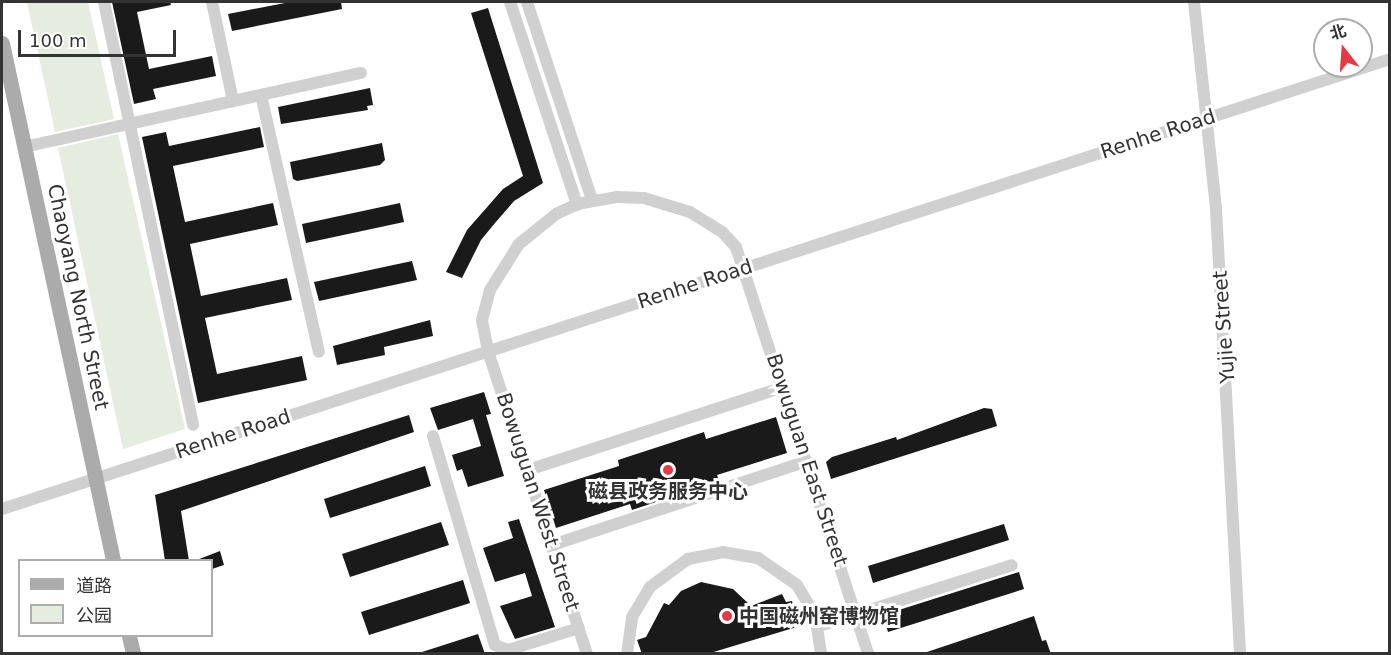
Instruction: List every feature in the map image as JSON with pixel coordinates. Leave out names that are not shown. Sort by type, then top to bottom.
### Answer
[{"type":"main road","name":"Chaoyang North Street","points":[[2,43],[113,559]]},
{"type":"main road","points":[[129,637],[133,654]]},
{"type":"street","points":[[104,2],[193,426]]},
{"type":"street","points":[[212,2],[233,101]]},
{"type":"street","points":[[510,2],[577,204]]},
{"type":"street","points":[[526,2],[592,201]]},
{"type":"street","name":"Yujie Street","points":[[1194,2],[1207,118],[1227,370],[1240,654]]},
{"type":"street","name":"Renhe Road","points":[[2,509],[1389,59]]},
{"type":"street","points":[[24,147],[361,73]]},
{"type":"street","points":[[261,95],[320,352]]},
{"type":"street","name":"Bowuguan East Street","points":[[577,204],[644,198],[690,212],[723,232],[736,247],[746,267],[868,654]]},
{"type":"street","name":"Bowuguan West Street","points":[[577,204],[540,226],[503,264],[490,290],[482,320],[489,351],[587,654]]},
{"type":"street","points":[[528,470],[784,387]]},
{"type":"street","points":[[433,436],[495,645],[508,650],[579,628]]},
{"type":"street","points":[[552,545],[807,461]]},
{"type":"street","points":[[627,654],[633,617],[650,587],[678,564],[711,553],[747,555],[779,569],[804,594],[819,627],[820,654]]},
{"type":"street","points":[[819,627],[1012,565]]},
{"type":"green space","points":[[27,2],[88,2],[114,119],[55,132]]},
{"type":"green space","points":[[118,134],[185,429],[123,449],[58,148]]},
{"type":"building","points":[[112,2],[170,2],[171,5],[137,12],[149,69],[212,56],[216,76],[153,89],[156,99],[134,104]]},
{"type":"building","points":[[290,2],[341,2],[342,9],[232,31],[228,14]]},
{"type":"building","points":[[488,8],[543,183],[514,201],[495,223],[481,240],[462,278],[446,272],[467,230],[503,189],[523,176],[471,13]]},
{"type":"building","points":[[370,88],[373,105],[367,106],[368,110],[281,124],[278,107]]},
{"type":"building","points":[[260,127],[264,147],[173,166],[185,222],[273,203],[278,225],[190,244],[201,296],[287,278],[292,300],[205,318],[217,374],[302,356],[307,380],[198,403],[142,137],[166,132],[169,146]]},
{"type":"building","points":[[382,143],[385,160],[380,165],[297,181],[293,179],[290,162]]},
{"type":"building","points":[[400,203],[404,222],[306,243],[302,224]]},
{"type":"building","points":[[412,261],[417,280],[319,301],[314,282]]},
{"type":"building","points":[[430,320],[433,336],[384,347],[385,355],[337,365],[333,346]]},
{"type":"building","points":[[484,392],[491,414],[486,415],[504,476],[468,487],[462,469],[457,471],[452,455],[481,446],[473,419],[438,430],[430,408]]},
{"type":"building","points":[[984,408],[992,409],[997,426],[831,479],[826,462],[832,457],[896,437],[897,440]]},
{"type":"building","points":[[409,415],[414,432],[181,511],[189,559],[165,559],[155,495]]},
{"type":"building","name":"磁县政务服务中心","points":[[776,417],[787,453],[717,475],[719,481],[632,510],[630,504],[556,528],[544,490],[619,466],[618,460],[704,432],[706,439]]},
{"type":"building","points":[[425,466],[431,486],[330,518],[324,499]]},
{"type":"building","points":[[519,519],[555,627],[515,639],[500,606],[532,596],[525,573],[495,582],[483,548],[513,538],[508,522]]},
{"type":"building","points":[[441,522],[449,545],[350,577],[342,554]]},
{"type":"building","points":[[1004,524],[1009,540],[873,583],[868,566]]},
{"type":"building","points":[[220,551],[224,565],[213,569],[213,559],[199,559]]},
{"type":"building","points":[[1019,572],[1024,589],[888,632],[883,615]]},
{"type":"building","points":[[463,580],[470,603],[369,635],[361,612]]},
{"type":"building","name":"中国磁州窑博物馆","points":[[701,582],[733,589],[751,606],[782,594],[786,602],[792,601],[800,626],[707,654],[642,654],[637,640],[646,637],[664,603],[669,605],[681,591]]},
{"type":"building","points":[[1034,616],[1042,641],[1046,640],[1051,654],[921,654]]},
{"type":"building","points":[[478,634],[485,654],[422,654],[422,652]]},
{"type":"place","name":"磁县政务服务中心","points":[[668,470]]},
{"type":"place","name":"中国磁州窑博物馆","points":[[727,616]]}]
